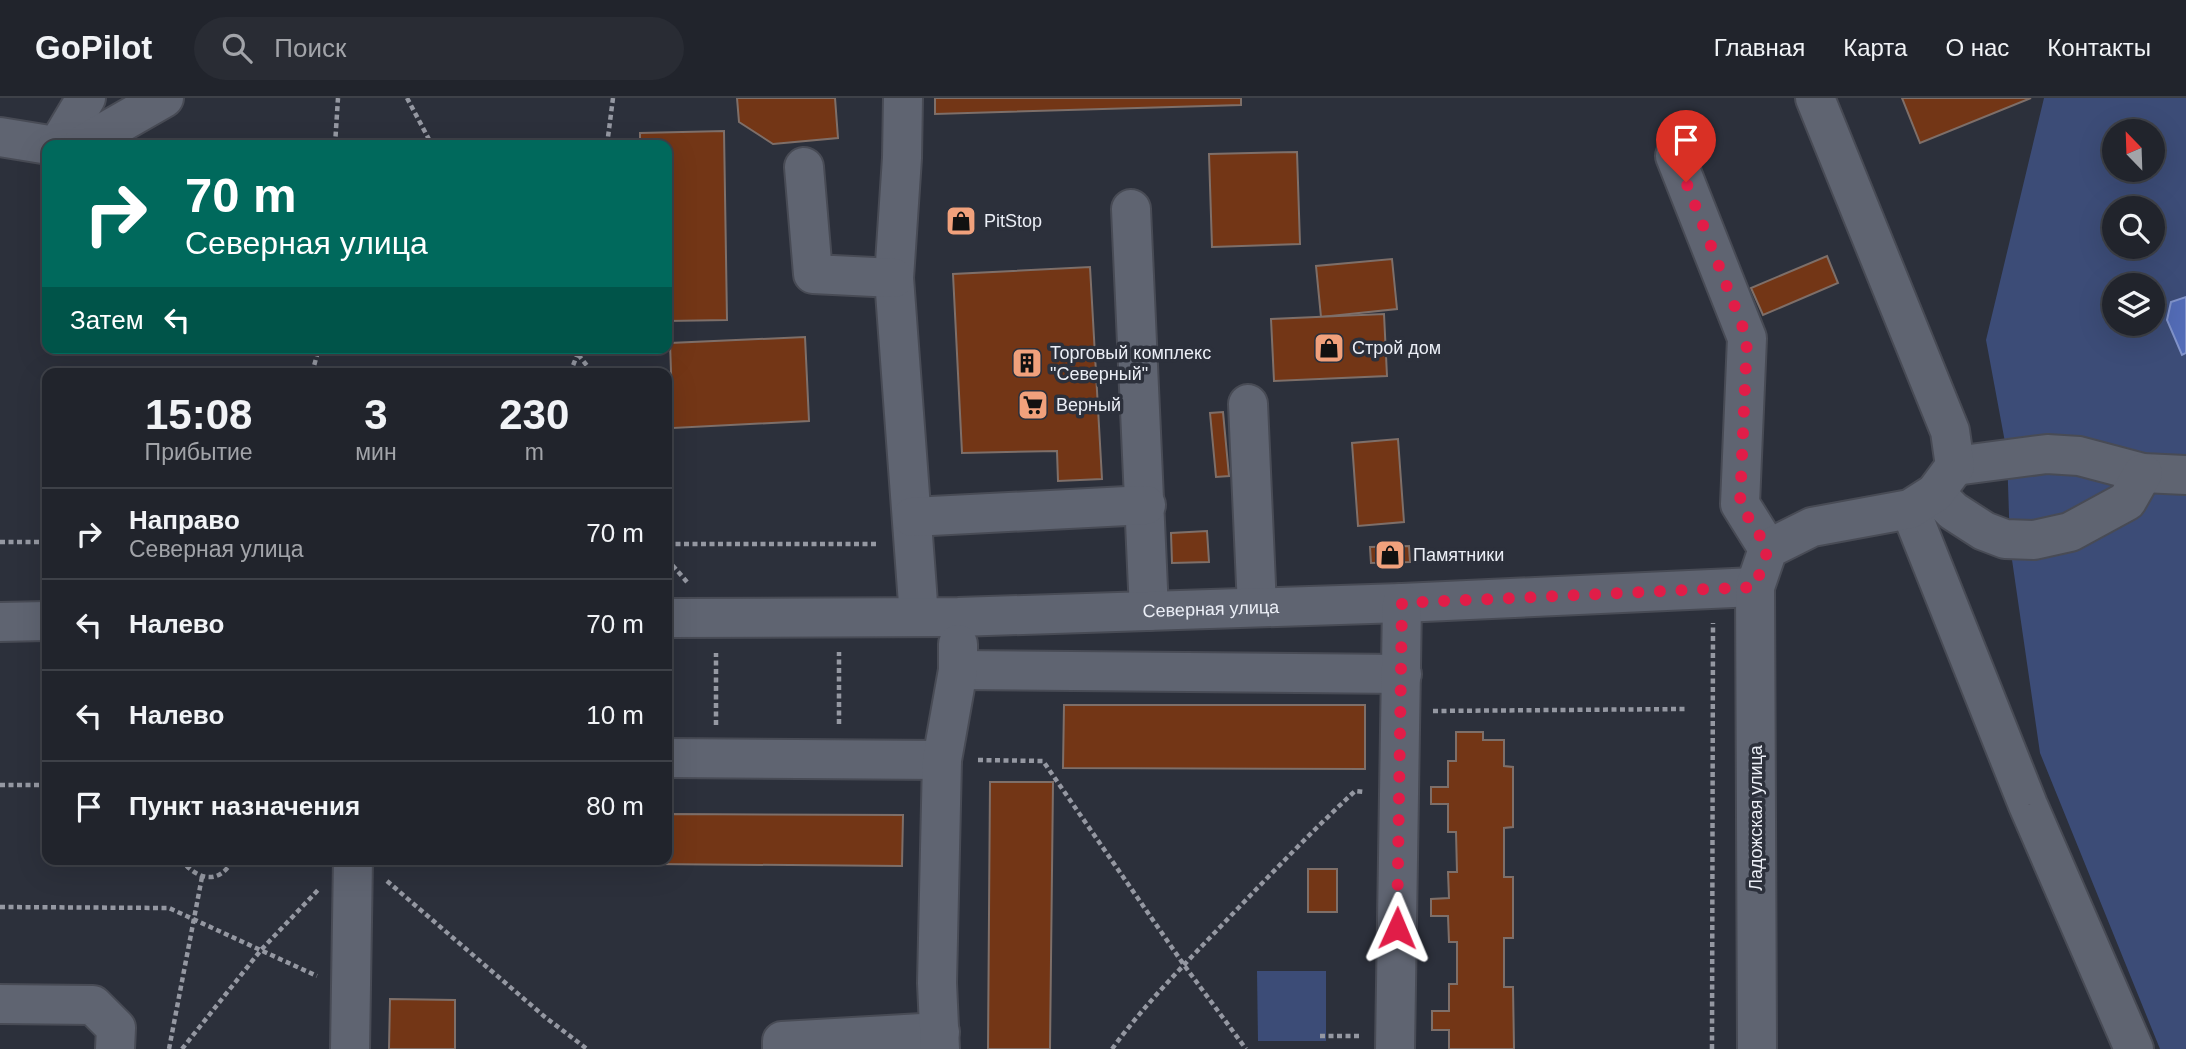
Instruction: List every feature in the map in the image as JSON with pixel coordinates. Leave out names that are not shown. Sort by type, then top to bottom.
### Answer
[{"type":"street","points":[[61,140],[86,98]]},
{"type":"street","points":[[91,140],[164,98]]},
{"type":"street","points":[[903,98],[894,278],[919,617]]},
{"type":"street","points":[[1815,98],[1950,431],[1933,490],[2028,805],[2134,1049]]},
{"type":"street","points":[[0,137],[42,144]]},
{"type":"street","points":[[1675,156],[1747,338],[1740,504],[1768,549],[1812,527],[2047,454],[2079,456],[2143,473],[2186,475]]},
{"type":"street","points":[[804,167],[813,274],[894,278]]},
{"type":"street","points":[[1131,209],[1149,611]]},
{"type":"street","points":[[1248,404],[1257,607]]},
{"type":"street","points":[[1933,490],[1953,511],[1984,531],[2005,539],[2034,540],[2070,532],[2127,501],[2143,473]]},
{"type":"street","points":[[913,530],[1146,505]]},
{"type":"street","name":"Ладожская улица","points":[[1757,1049],[1755,587],[1768,549]]},
{"type":"street","name":"Северная улица","points":[[672,618],[958,617],[1402,603],[1755,587]]},
{"type":"street","points":[[1395,1049],[1402,603]]},
{"type":"street","points":[[782,1049],[782,1041],[940,1040],[937,983],[942,760],[958,670],[958,617]]},
{"type":"street","points":[[0,622],[42,621]]},
{"type":"street","points":[[958,670],[1401,693]]},
{"type":"street","points":[[672,758],[942,760]]},
{"type":"street","points":[[350,1049],[351,991],[367,867]]},
{"type":"street","points":[[0,1004],[93,1005],[116,1028],[116,1049]]},
{"type":"path","points":[[335,140],[338,98]]},
{"type":"path","points":[[407,98],[429,140]]},
{"type":"path","points":[[608,140],[613,98]]},
{"type":"path","points":[[572,368],[578,355],[587,368]]},
{"type":"path","points":[[672,544],[913,530]]},
{"type":"path","points":[[0,542],[42,542]]},
{"type":"path","points":[[1712,1049],[1713,589]]},
{"type":"path","points":[[838,760],[839,617]]},
{"type":"path","points":[[716,758],[717,618]]},
{"type":"path","points":[[1401,693],[1685,709]]},
{"type":"path","points":[[942,760],[1043,761],[1184,965],[1246,1049]]},
{"type":"path","points":[[0,785],[42,785]]},
{"type":"path","points":[[1112,1049],[1184,965],[1308,835],[1355,791],[1400,793]]},
{"type":"path","points":[[186,865],[190,871],[202,877],[214,877],[225,872],[229,865]]},
{"type":"path","points":[[367,867],[545,1017],[587,1049]]},
{"type":"path","points":[[169,1049],[202,877]]},
{"type":"path","points":[[182,1049],[261,950],[318,890]]},
{"type":"path","points":[[0,906],[169,908],[351,991]]},
{"type":"shaded area","points":[[2044,98],[2186,98],[2186,1049],[2160,1049],[2040,753],[2010,546],[2007,453],[1986,340]]},
{"type":"shaded area","points":[[2186,297],[2186,353],[2182,355],[2167,320],[2171,302]]},
{"type":"shaded area","points":[[1257,971],[1326,971],[1326,1041],[1258,1041]]},
{"type":"building","points":[[737,98],[835,98],[838,138],[773,144],[739,122]]},
{"type":"building","points":[[935,98],[1241,98],[1241,105],[935,114]]},
{"type":"building","points":[[1902,98],[2031,98],[1920,143]]},
{"type":"building","points":[[724,131],[727,320],[672,321],[672,140],[640,140],[640,133]]},
{"type":"building","points":[[1297,152],[1300,244],[1212,247],[1209,154]]},
{"type":"building","points":[[1827,256],[1838,283],[1763,315],[1751,288]]},
{"type":"building","points":[[1392,259],[1397,309],[1321,317],[1316,266]]},
{"type":"building","name":"Торговый комплекс \"Северный\"","points":[[1090,267],[1102,479],[1058,481],[1057,451],[962,453],[953,274]]},
{"type":"building","name":"Строй дом","points":[[1384,314],[1387,376],[1274,381],[1271,319]]},
{"type":"building","points":[[805,337],[809,421],[673,428],[672,343]]},
{"type":"building","points":[[1223,412],[1229,476],[1216,477],[1210,413]]},
{"type":"building","points":[[1398,439],[1404,522],[1358,526],[1352,443]]},
{"type":"building","points":[[1207,531],[1209,562],[1172,563],[1171,533]]},
{"type":"building","name":"Памятники","points":[[1409,546],[1410,562],[1371,563],[1370,547]]},
{"type":"building","points":[[1064,705],[1365,705],[1365,769],[1063,768]]},
{"type":"building","points":[[1456,732],[1483,732],[1483,740],[1504,740],[1504,766],[1513,767],[1513,827],[1504,828],[1504,877],[1513,877],[1513,938],[1504,938],[1504,987],[1513,987],[1514,1049],[1449,1049],[1449,1030],[1432,1030],[1432,1011],[1449,1011],[1449,984],[1457,984],[1457,942],[1449,942],[1448,916],[1431,916],[1431,899],[1449,898],[1448,872],[1457,872],[1456,832],[1448,832],[1448,804],[1431,804],[1431,787],[1448,787],[1448,761],[1456,761]]},
{"type":"building","points":[[990,782],[1053,782],[1050,1049],[988,1049]]},
{"type":"building","points":[[672,814],[903,815],[902,866],[672,864]]},
{"type":"building","points":[[1308,869],[1337,869],[1337,912],[1308,912]]},
{"type":"building","points":[[390,999],[455,1000],[455,1049],[389,1049]]},
{"type":"place","name":"PitStop","points":[[961,221]]},
{"type":"place","name":"Строй дом","points":[[1329,348]]},
{"type":"place","name":"Торговый комплекс \"Северный\"","points":[[1027,363]]},
{"type":"place","name":"Верный","points":[[1033,405]]},
{"type":"place","name":"Памятники","points":[[1390,555]]},
{"type":"route","points":[[1397,928],[1402,603],[1755,587],[1768,549],[1740,504],[1747,338],[1686,182]]}]
